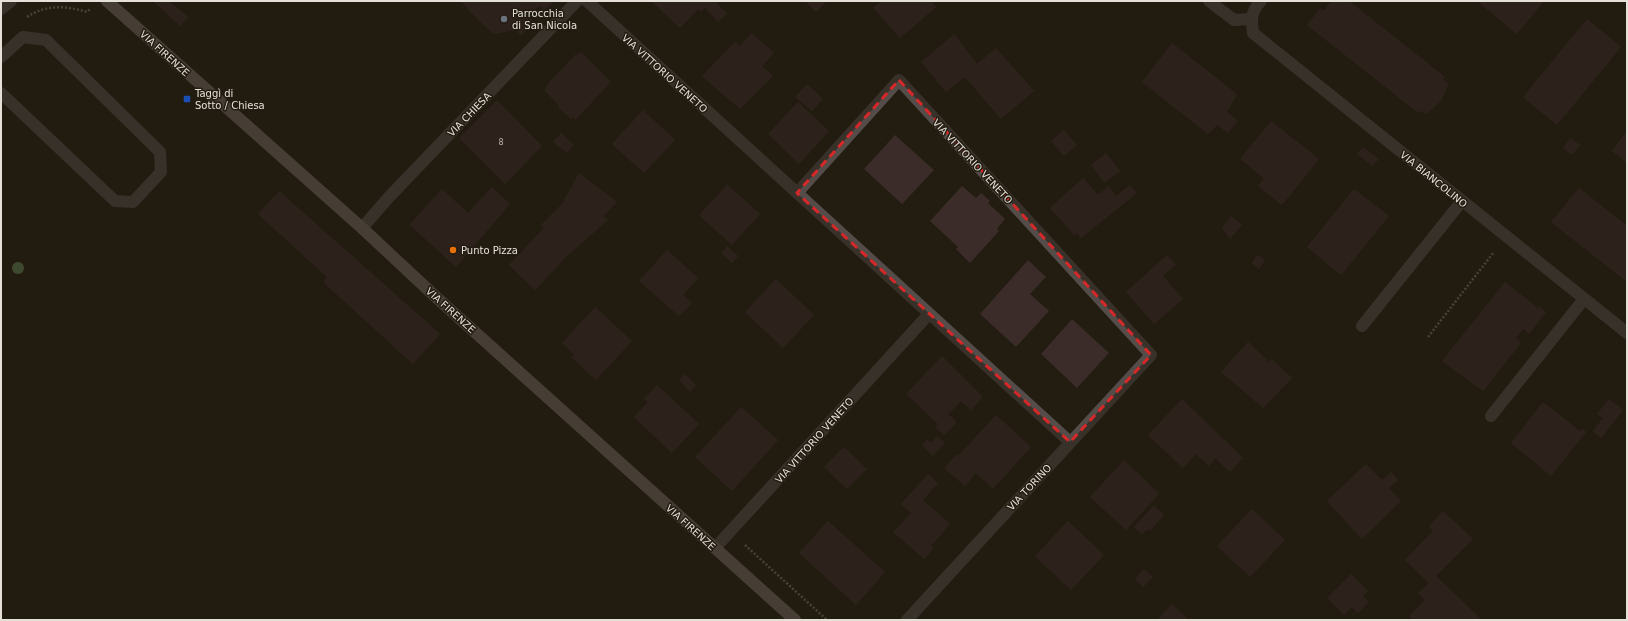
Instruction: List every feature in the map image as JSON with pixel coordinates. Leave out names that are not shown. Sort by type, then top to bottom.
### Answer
[{"type":"main road","name":"VIA FIRENZE","points":[[107,1],[362,228],[443,304],[795,620]]},
{"type":"street","points":[[1,9],[11,1]]},
{"type":"street","name":"VIA CHIESA","points":[[362,228],[389,197],[577,1]]},
{"type":"street","name":"VIA VITTORIO VENETO","points":[[587,1],[1070,442]]},
{"type":"street","points":[[1210,1],[1234,20],[1251,19],[1255,6],[1260,1]]},
{"type":"street","name":"VIA BIANCOLINO","points":[[1251,19],[1252,33],[1627,333]]},
{"type":"street","points":[[1,93],[115,201],[133,202],[161,172],[160,152],[46,40],[23,37],[2,54]]},
{"type":"street","name":"VIA VITTORIO VENETO","points":[[797,193],[899,80],[1151,355]]},
{"type":"street","points":[[1362,326],[1462,201]]},
{"type":"street","points":[[1491,416],[1584,299]]},
{"type":"street","name":"VIA VITTORIO VENETO","points":[[715,548],[929,314]]},
{"type":"street","name":"VIA TORINO","points":[[907,620],[1151,355]]},
{"type":"path","points":[[23,20],[32,14],[50,8],[68,6],[87,12]]},
{"type":"path","points":[[1428,337],[1496,249],[1487,243],[1497,229]]},
{"type":"path","points":[[730,532],[827,620]]},
{"type":"highlighted area","points":[[899,80],[1151,355],[1070,442],[797,193]]},
{"type":"building","points":[[153,1],[169,1],[188,17],[180,26]]},
{"type":"building","name":"Parrocchia di San Nicola","points":[[461,1],[554,1],[544,11],[539,6],[529,17],[534,22],[521,35],[516,30],[494,34],[479,21]]},
{"type":"building","points":[[651,1],[715,1],[727,14],[718,22],[705,8],[701,12],[698,9],[680,28]]},
{"type":"building","points":[[805,1],[827,1],[816,12]]},
{"type":"building","points":[[882,1],[931,1],[936,7],[900,38],[873,8]]},
{"type":"building","points":[[1331,1],[1349,1],[1445,77],[1443,80],[1449,84],[1441,101],[1426,114],[1419,111],[1417,112],[1307,25],[1320,8],[1324,11]]},
{"type":"building","points":[[1477,1],[1544,1],[1517,34]]},
{"type":"building","points":[[1587,19],[1621,47],[1557,125],[1523,97]]},
{"type":"building","points":[[752,33],[774,53],[762,66],[773,76],[740,109],[702,76],[735,42],[740,46]]},
{"type":"building","points":[[954,34],[977,64],[996,48],[1034,91],[1001,119],[966,78],[963,78],[946,92],[921,62]]},
{"type":"building","points":[[1172,43],[1237,94],[1227,112],[1238,121],[1228,133],[1217,125],[1208,134],[1142,82]]},
{"type":"building","points":[[581,52],[611,82],[575,120],[573,117],[571,119],[558,107],[559,105],[544,90],[576,54],[577,55]]},
{"type":"building","points":[[807,84],[823,99],[812,111],[795,97]]},
{"type":"building","points":[[497,100],[542,146],[505,184],[459,138]]},
{"type":"building","points":[[798,102],[829,131],[799,164],[768,134]]},
{"type":"building","points":[[643,110],[675,140],[644,173],[612,144]]},
{"type":"building","points":[[1271,121],[1319,159],[1282,205],[1258,186],[1264,178],[1240,159]]},
{"type":"building","points":[[1064,130],[1077,145],[1064,156],[1051,141]]},
{"type":"building","points":[[1627,131],[1627,163],[1612,151]]},
{"type":"building","points":[[561,133],[574,145],[567,153],[553,142]]},
{"type":"building","points":[[895,135],[934,170],[902,204],[864,169]]},
{"type":"building","points":[[1570,138],[1580,145],[1572,155],[1563,148]]},
{"type":"building","points":[[1363,147],[1379,159],[1372,166],[1357,154]]},
{"type":"building","points":[[1106,153],[1120,171],[1105,183],[1091,165]]},
{"type":"building","points":[[579,173],[617,202],[603,216],[608,220],[568,255],[535,290],[509,265],[544,228],[541,225],[562,204]]},
{"type":"building","points":[[1083,178],[1098,195],[1109,186],[1116,196],[1130,185],[1137,193],[1081,238],[1077,233],[1074,235],[1050,208]]},
{"type":"building","points":[[727,185],[760,214],[732,245],[699,215]]},
{"type":"building","points":[[962,186],[976,198],[981,193],[990,201],[988,203],[1005,219],[997,229],[999,231],[970,263],[956,249],[958,247],[930,221]]},
{"type":"building","points":[[492,187],[510,204],[456,267],[410,224],[442,189],[468,213]]},
{"type":"building","points":[[1579,188],[1627,226],[1627,282],[1551,222]]},
{"type":"building","points":[[1354,189],[1389,216],[1341,275],[1307,247]]},
{"type":"building","points":[[279,191],[440,334],[413,364],[323,282],[327,277],[258,214]]},
{"type":"building","points":[[1231,216],[1242,225],[1230,239],[1222,228]]},
{"type":"building","points":[[727,246],[738,256],[732,263],[721,253]]},
{"type":"building","points":[[667,250],[698,278],[683,295],[692,303],[679,316],[639,281]]},
{"type":"building","points":[[1167,255],[1176,265],[1163,276],[1183,299],[1154,324],[1126,292]]},
{"type":"building","points":[[1257,255],[1265,260],[1259,269],[1252,263]]},
{"type":"building","points":[[1028,260],[1046,277],[1030,294],[1049,311],[1016,347],[980,314]]},
{"type":"building","points":[[776,279],[814,315],[783,348],[745,312]]},
{"type":"building","points":[[1505,282],[1538,308],[1539,306],[1546,312],[1529,334],[1523,329],[1516,338],[1521,343],[1483,391],[1442,361]]},
{"type":"building","points":[[595,307],[632,341],[596,380],[571,357],[574,354],[562,343]]},
{"type":"building","points":[[1072,319],[1109,353],[1077,388],[1041,354]]},
{"type":"building","points":[[1248,342],[1269,362],[1272,359],[1292,378],[1263,408],[1221,372]]},
{"type":"building","points":[[942,356],[983,397],[971,410],[961,401],[948,414],[957,422],[944,435],[935,427],[938,424],[906,394]]},
{"type":"building","points":[[685,374],[696,385],[690,392],[679,380]]},
{"type":"building","points":[[657,385],[699,424],[672,453],[634,417],[648,402],[644,399]]},
{"type":"building","points":[[1182,399],[1243,458],[1230,472],[1215,458],[1209,466],[1196,454],[1183,468],[1148,435]]},
{"type":"building","points":[[1609,399],[1623,410],[1601,438],[1593,431],[1603,418],[1597,414]]},
{"type":"building","points":[[1543,402],[1580,431],[1583,429],[1586,432],[1551,476],[1511,443]]},
{"type":"building","points":[[741,407],[778,440],[732,491],[695,457]]},
{"type":"building","points":[[996,415],[1031,447],[993,489],[976,473],[965,486],[944,468],[956,455],[958,456]]},
{"type":"building","points":[[937,436],[945,443],[933,456],[922,445],[927,440],[931,443]]},
{"type":"building","points":[[844,447],[867,469],[847,489],[824,467]]},
{"type":"building","points":[[1124,460],[1159,494],[1126,530],[1090,497]]},
{"type":"building","points":[[1366,464],[1382,480],[1391,472],[1398,480],[1389,488],[1401,501],[1362,539],[1327,501]]},
{"type":"building","points":[[928,474],[938,483],[923,500],[950,524],[931,546],[934,548],[924,559],[893,532],[911,513],[901,504]]},
{"type":"building","points":[[1154,505],[1164,515],[1150,531],[1148,529],[1142,534],[1134,527]]},
{"type":"building","points":[[1252,509],[1285,540],[1250,577],[1217,546]]},
{"type":"building","points":[[1443,511],[1473,539],[1436,576],[1482,620],[1414,620],[1409,616],[1425,600],[1418,593],[1429,583],[1405,560],[1433,531],[1429,526]]},
{"type":"building","points":[[828,521],[885,572],[856,605],[799,553]]},
{"type":"building","points":[[1068,521],[1104,555],[1071,590],[1035,556]]},
{"type":"building","points":[[1144,569],[1153,577],[1143,587],[1135,579]]},
{"type":"building","points":[[1351,574],[1368,591],[1363,596],[1369,602],[1358,613],[1352,607],[1344,615],[1327,598]]},
{"type":"building","points":[[1172,604],[1189,620],[1157,620]]},
{"type":"place","name":"Parrocchia di San Nicola","points":[[504,19]]},
{"type":"place","name":"Taggì di Sotto / Chiesa","points":[[187,99]]},
{"type":"place","name":"Punto Pizza","points":[[453,250]]}]
